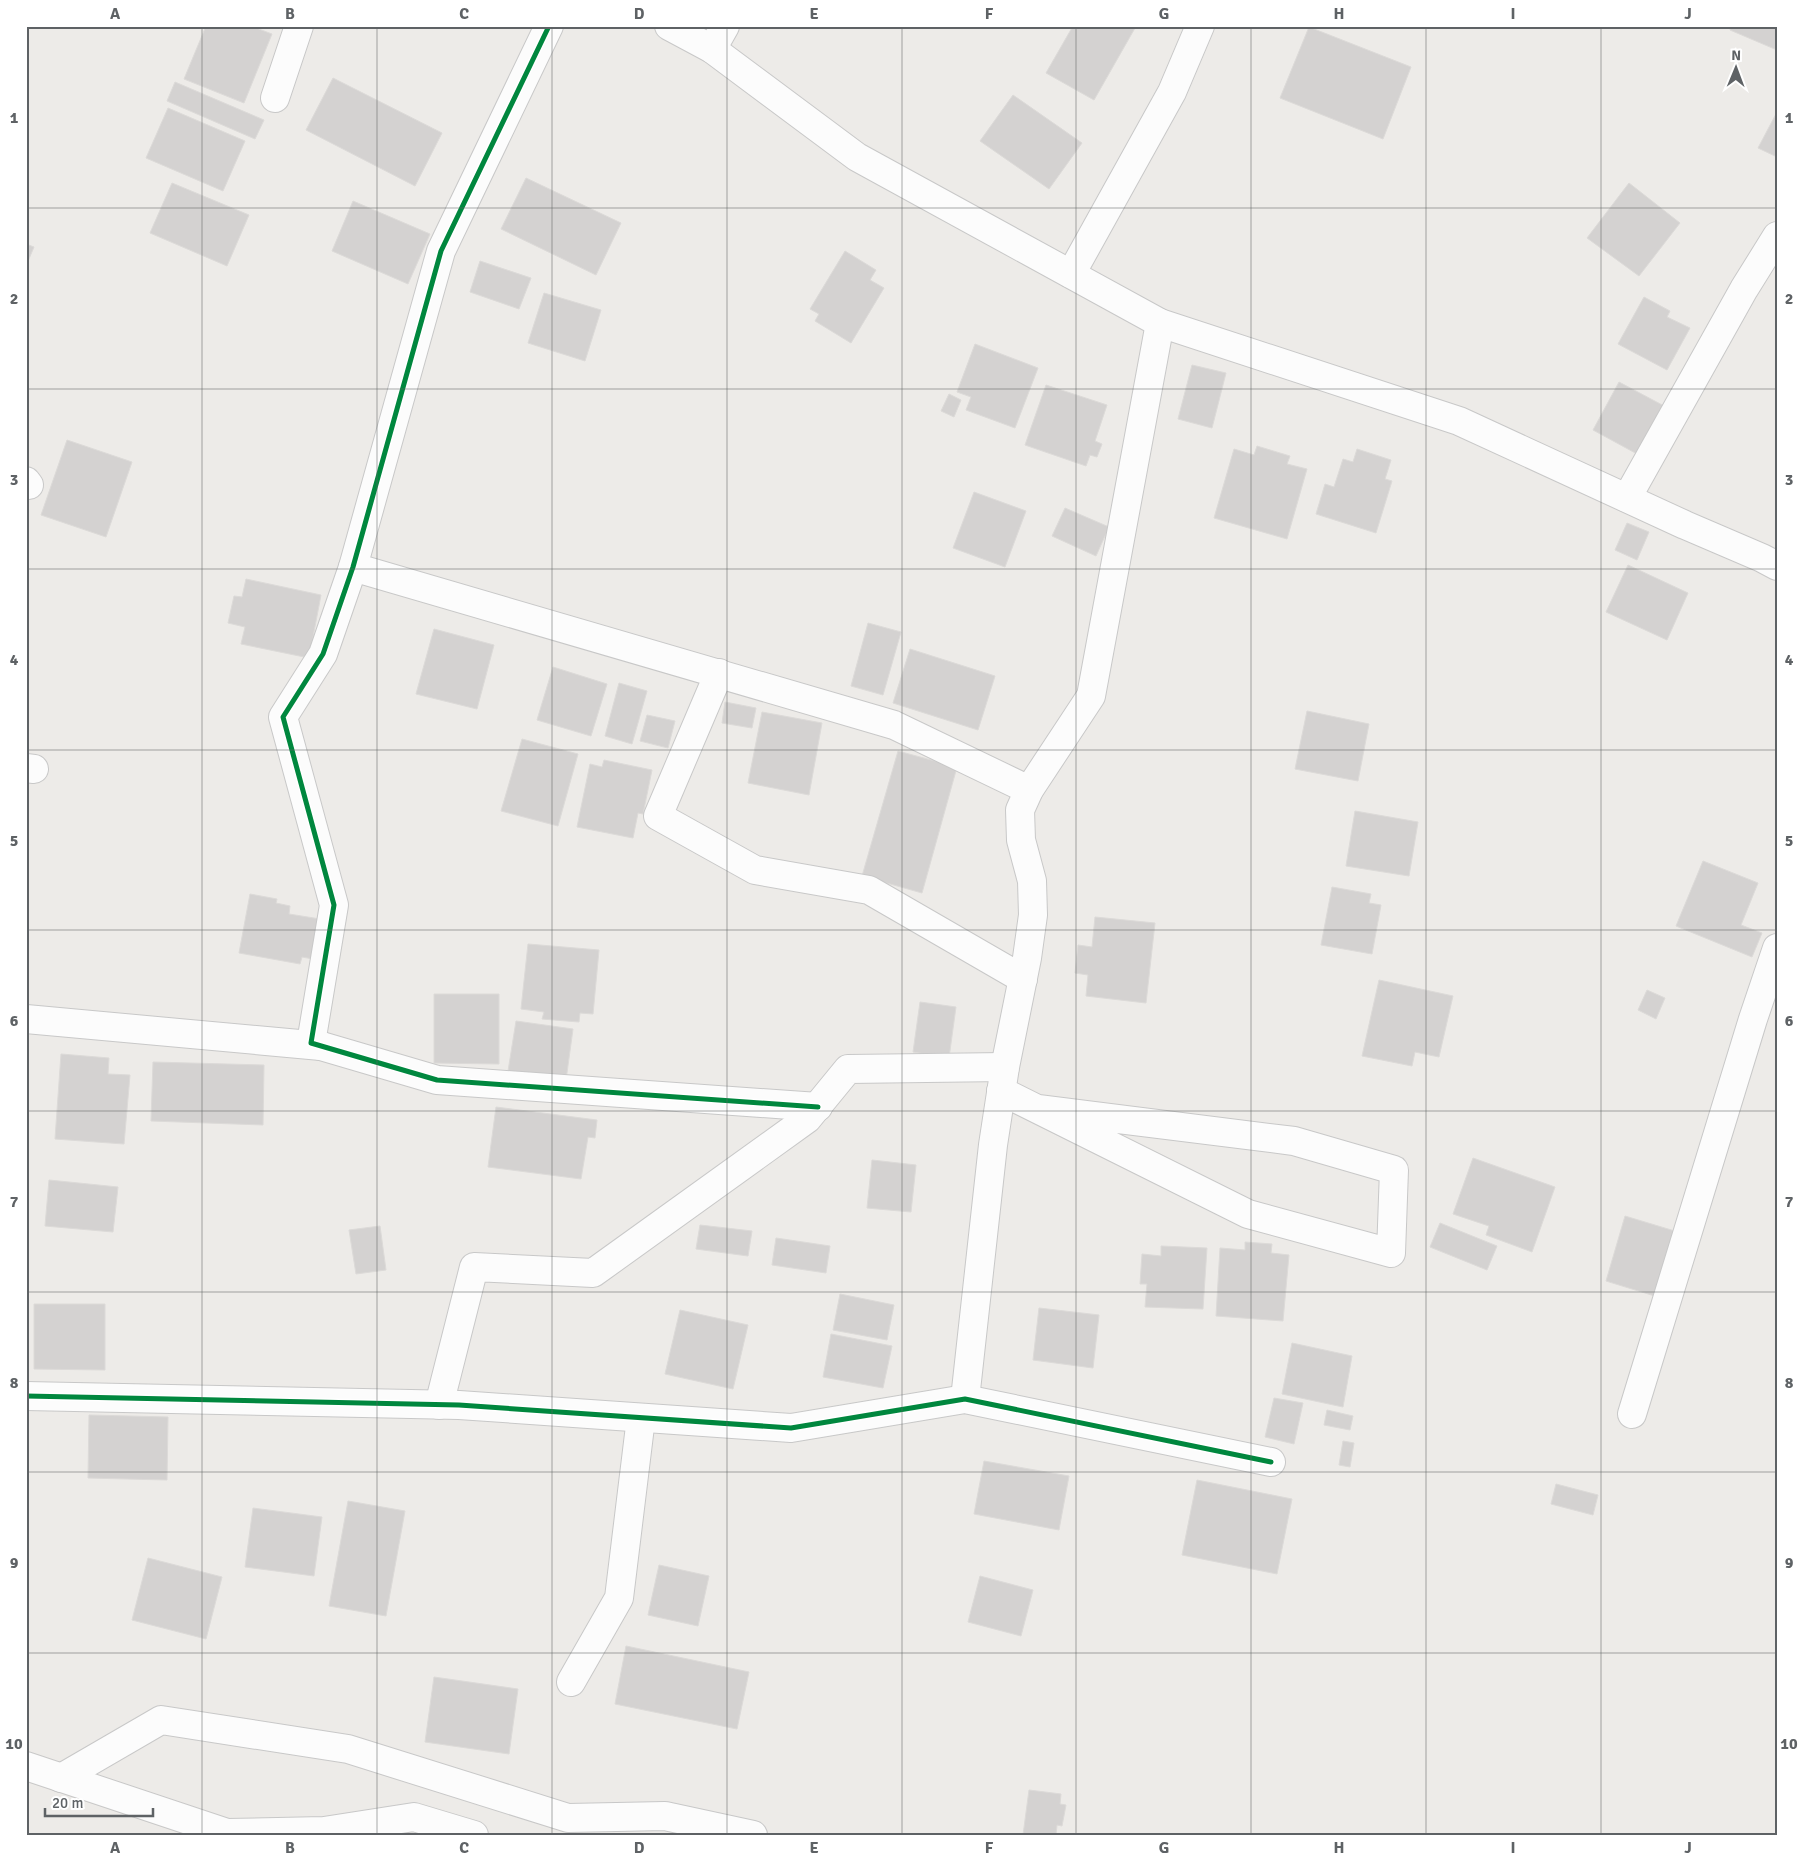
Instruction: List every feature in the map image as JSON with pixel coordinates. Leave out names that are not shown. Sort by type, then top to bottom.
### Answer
[{"type":"street","points":[[275,98],[299,26]]},
{"type":"street","points":[[549,26],[441,251],[353,567],[323,654],[283,717],[334,905],[311,1043],[437,1080],[818,1107]]},
{"type":"street","points":[[669,26],[718,38],[856,157],[1160,323],[1459,421],[1777,566]]},
{"type":"street","points":[[1071,274],[1172,92],[1200,26]]},
{"type":"street","points":[[1627,498],[1744,289],[1777,236]]},
{"type":"street","points":[[965,1399],[993,1145],[1033,915],[1032,882],[1021,840],[1020,810],[1029,790],[1091,696],[1160,323]]},
{"type":"street","points":[[353,567],[894,725],[1029,790]]},
{"type":"street","points":[[720,673],[658,816],[755,870],[868,890],[1023,979]]},
{"type":"street","points":[[1632,1414],[1753,1019],[1777,948]]},
{"type":"street","points":[[26,1019],[321,1046]]},
{"type":"street","points":[[439,1405],[474,1267],[593,1273],[807,1119],[848,1069],[1003,1079],[1038,1109],[1248,1214],[1391,1253],[1394,1170],[1294,1141],[1038,1109]]},
{"type":"street","points":[[26,1396],[439,1405],[791,1428],[965,1399],[1271,1462]]},
{"type":"street","points":[[571,1682],[619,1598],[641,1418]]},
{"type":"street","points":[[61,1778],[161,1720],[348,1750],[568,1818],[665,1816],[753,1835]]},
{"type":"street","points":[[26,1766],[227,1833],[324,1831],[414,1817],[474,1835]]},
{"type":"building","points":[[206,26],[251,26],[272,34],[244,103],[184,79]]},
{"type":"building","points":[[1073,26],[1132,26],[1135,28],[1094,100],[1046,73]]},
{"type":"building","points":[[1731,26],[1777,26],[1777,50],[1730,30]]},
{"type":"building","points":[[1309,27],[1411,67],[1383,139],[1280,98]]},
{"type":"building","points":[[333,78],[442,133],[415,186],[306,130]]},
{"type":"building","points":[[175,82],[264,120],[255,139],[167,101]]},
{"type":"building","points":[[1013,95],[1082,143],[1049,189],[980,141]]},
{"type":"building","points":[[168,108],[245,141],[223,191],[146,158]]},
{"type":"building","points":[[1777,112],[1777,157],[1758,148]]},
{"type":"building","points":[[526,178],[621,223],[596,275],[501,229]]},
{"type":"building","points":[[172,183],[249,215],[227,266],[150,233]]},
{"type":"building","points":[[1629,183],[1680,223],[1639,276],[1587,238]]},
{"type":"building","points":[[353,201],[430,234],[408,284],[332,251]]},
{"type":"building","points":[[26,244],[34,247],[26,266]]},
{"type":"building","points":[[845,251],[876,270],[870,280],[884,288],[851,343],[815,321],[819,314],[810,309]]},
{"type":"building","points":[[480,261],[531,278],[519,309],[470,292]]},
{"type":"building","points":[[544,293],[601,310],[585,361],[528,343]]},
{"type":"building","points":[[1644,297],[1670,311],[1667,317],[1690,328],[1667,370],[1618,344]]},
{"type":"building","points":[[975,344],[1038,368],[1015,428],[966,410],[971,397],[957,392]]},
{"type":"building","points":[[1192,365],[1226,373],[1212,428],[1178,419]]},
{"type":"building","points":[[1619,382],[1666,407],[1639,455],[1593,430]]},
{"type":"building","points":[[1046,385],[1107,405],[1095,441],[1102,444],[1097,457],[1090,455],[1086,466],[1025,445]]},
{"type":"building","points":[[949,394],[961,400],[954,417],[941,411]]},
{"type":"building","points":[[67,440],[132,462],[106,537],[41,515]]},
{"type":"building","points":[[1257,446],[1290,456],[1287,464],[1307,469],[1287,539],[1214,518],[1234,449],[1254,455]]},
{"type":"building","points":[[1357,449],[1391,460],[1385,479],[1392,481],[1376,533],[1316,514],[1325,484],[1334,487],[1343,459],[1353,462]]},
{"type":"building","points":[[974,492],[1026,511],[1005,567],[953,548]]},
{"type":"building","points":[[1065,508],[1109,527],[1096,556],[1052,536]]},
{"type":"building","points":[[1627,523],[1649,532],[1637,560],[1615,550]]},
{"type":"building","points":[[1628,565],[1688,593],[1667,640],[1606,612]]},
{"type":"building","points":[[246,579],[321,595],[309,658],[241,644],[245,627],[228,623],[234,596],[242,597]]},
{"type":"building","points":[[868,623],[901,632],[883,695],[851,686]]},
{"type":"building","points":[[434,629],[494,645],[477,709],[416,694]]},
{"type":"building","points":[[910,649],[995,676],[978,730],[893,703]]},
{"type":"building","points":[[553,667],[607,684],[591,736],[537,720]]},
{"type":"building","points":[[619,683],[647,691],[632,744],[605,736]]},
{"type":"building","points":[[725,702],[756,708],[752,728],[722,723]]},
{"type":"building","points":[[1307,711],[1369,724],[1358,781],[1295,769]]},
{"type":"building","points":[[762,712],[822,723],[809,795],[748,783]]},
{"type":"building","points":[[647,715],[675,721],[668,748],[640,741]]},
{"type":"building","points":[[522,739],[578,754],[558,826],[501,811]]},
{"type":"building","points":[[898,751],[957,767],[922,893],[862,876]]},
{"type":"building","points":[[604,760],[652,770],[643,814],[638,813],[633,838],[577,827],[590,764],[602,767]]},
{"type":"building","points":[[1355,811],[1418,822],[1409,876],[1346,866]]},
{"type":"building","points":[[1703,861],[1758,883],[1741,925],[1762,933],[1752,957],[1676,926]]},
{"type":"building","points":[[1332,887],[1371,894],[1369,903],[1381,905],[1372,954],[1321,945]]},
{"type":"building","points":[[250,894],[277,899],[276,903],[290,906],[289,914],[320,919],[313,959],[302,957],[300,964],[239,953]]},
{"type":"building","points":[[1095,917],[1155,923],[1146,1003],[1086,996],[1088,975],[1075,973],[1078,945],[1092,947]]},
{"type":"building","points":[[528,944],[599,950],[593,1014],[580,1013],[579,1022],[542,1019],[544,1012],[521,1009]]},
{"type":"building","points":[[1379,980],[1453,996],[1439,1057],[1415,1052],[1412,1066],[1362,1056]]},
{"type":"building","points":[[1647,990],[1665,998],[1656,1019],[1638,1010]]},
{"type":"building","points":[[434,994],[499,994],[499,1064],[434,1063]]},
{"type":"building","points":[[920,1002],[956,1007],[949,1058],[913,1052]]},
{"type":"building","points":[[516,1021],[573,1029],[566,1080],[508,1071]]},
{"type":"building","points":[[61,1054],[109,1058],[108,1074],[130,1075],[124,1144],[55,1139]]},
{"type":"building","points":[[153,1062],[264,1065],[263,1125],[151,1121]]},
{"type":"building","points":[[496,1107],[597,1120],[595,1138],[588,1137],[581,1179],[488,1167]]},
{"type":"building","points":[[1473,1158],[1555,1187],[1532,1252],[1486,1235],[1489,1226],[1453,1214]]},
{"type":"building","points":[[872,1160],[916,1165],[911,1212],[867,1208]]},
{"type":"building","points":[[49,1180],[118,1187],[113,1232],[45,1226]]},
{"type":"building","points":[[1625,1216],[1678,1232],[1658,1297],[1606,1281]]},
{"type":"building","points":[[1440,1223],[1497,1246],[1487,1270],[1430,1247]]},
{"type":"building","points":[[700,1225],[752,1231],[748,1256],[696,1249]]},
{"type":"building","points":[[380,1226],[386,1270],[356,1274],[349,1230]]},
{"type":"building","points":[[776,1238],[830,1246],[826,1273],[772,1265]]},
{"type":"building","points":[[1245,1242],[1272,1244],[1271,1253],[1289,1255],[1283,1321],[1216,1316],[1220,1248],[1245,1250]]},
{"type":"building","points":[[1161,1246],[1207,1248],[1203,1309],[1145,1307],[1147,1284],[1140,1284],[1142,1254],[1161,1256]]},
{"type":"building","points":[[840,1294],[894,1305],[887,1340],[833,1330]]},
{"type":"building","points":[[34,1304],[105,1304],[105,1370],[34,1369]]},
{"type":"building","points":[[1039,1308],[1099,1315],[1093,1368],[1033,1360]]},
{"type":"building","points":[[680,1310],[748,1325],[733,1389],[665,1374]]},
{"type":"building","points":[[831,1334],[892,1346],[883,1388],[823,1377]]},
{"type":"building","points":[[1292,1343],[1352,1356],[1343,1407],[1282,1394]]},
{"type":"building","points":[[1274,1398],[1303,1403],[1294,1444],[1265,1437]]},
{"type":"building","points":[[1327,1410],[1353,1416],[1350,1430],[1324,1425]]},
{"type":"building","points":[[89,1415],[168,1417],[167,1480],[88,1478]]},
{"type":"building","points":[[1343,1441],[1354,1443],[1350,1467],[1339,1465]]},
{"type":"building","points":[[984,1461],[1069,1476],[1059,1530],[974,1514]]},
{"type":"building","points":[[1197,1480],[1292,1499],[1277,1574],[1182,1555]]},
{"type":"building","points":[[1556,1484],[1598,1495],[1593,1515],[1551,1504]]},
{"type":"building","points":[[348,1501],[405,1511],[386,1616],[329,1606]]},
{"type":"building","points":[[253,1508],[322,1517],[314,1576],[245,1567]]},
{"type":"building","points":[[148,1558],[222,1577],[206,1639],[132,1620]]},
{"type":"building","points":[[659,1565],[709,1576],[698,1626],[648,1615]]},
{"type":"building","points":[[980,1576],[1033,1590],[1021,1636],[968,1622]]},
{"type":"building","points":[[626,1646],[749,1672],[737,1729],[615,1704]]},
{"type":"building","points":[[434,1677],[518,1689],[509,1754],[425,1742]]},
{"type":"building","points":[[1029,1790],[1061,1794],[1060,1804],[1066,1805],[1062,1826],[1057,1825],[1056,1835],[1023,1835]]},
{"type":"cycle path","points":[[549,26],[441,251],[353,567],[323,654],[283,717],[334,905],[311,1043],[437,1080],[818,1107]]},
{"type":"cycle path","points":[[26,1396],[459,1405],[791,1428],[965,1399],[1271,1462]]}]
